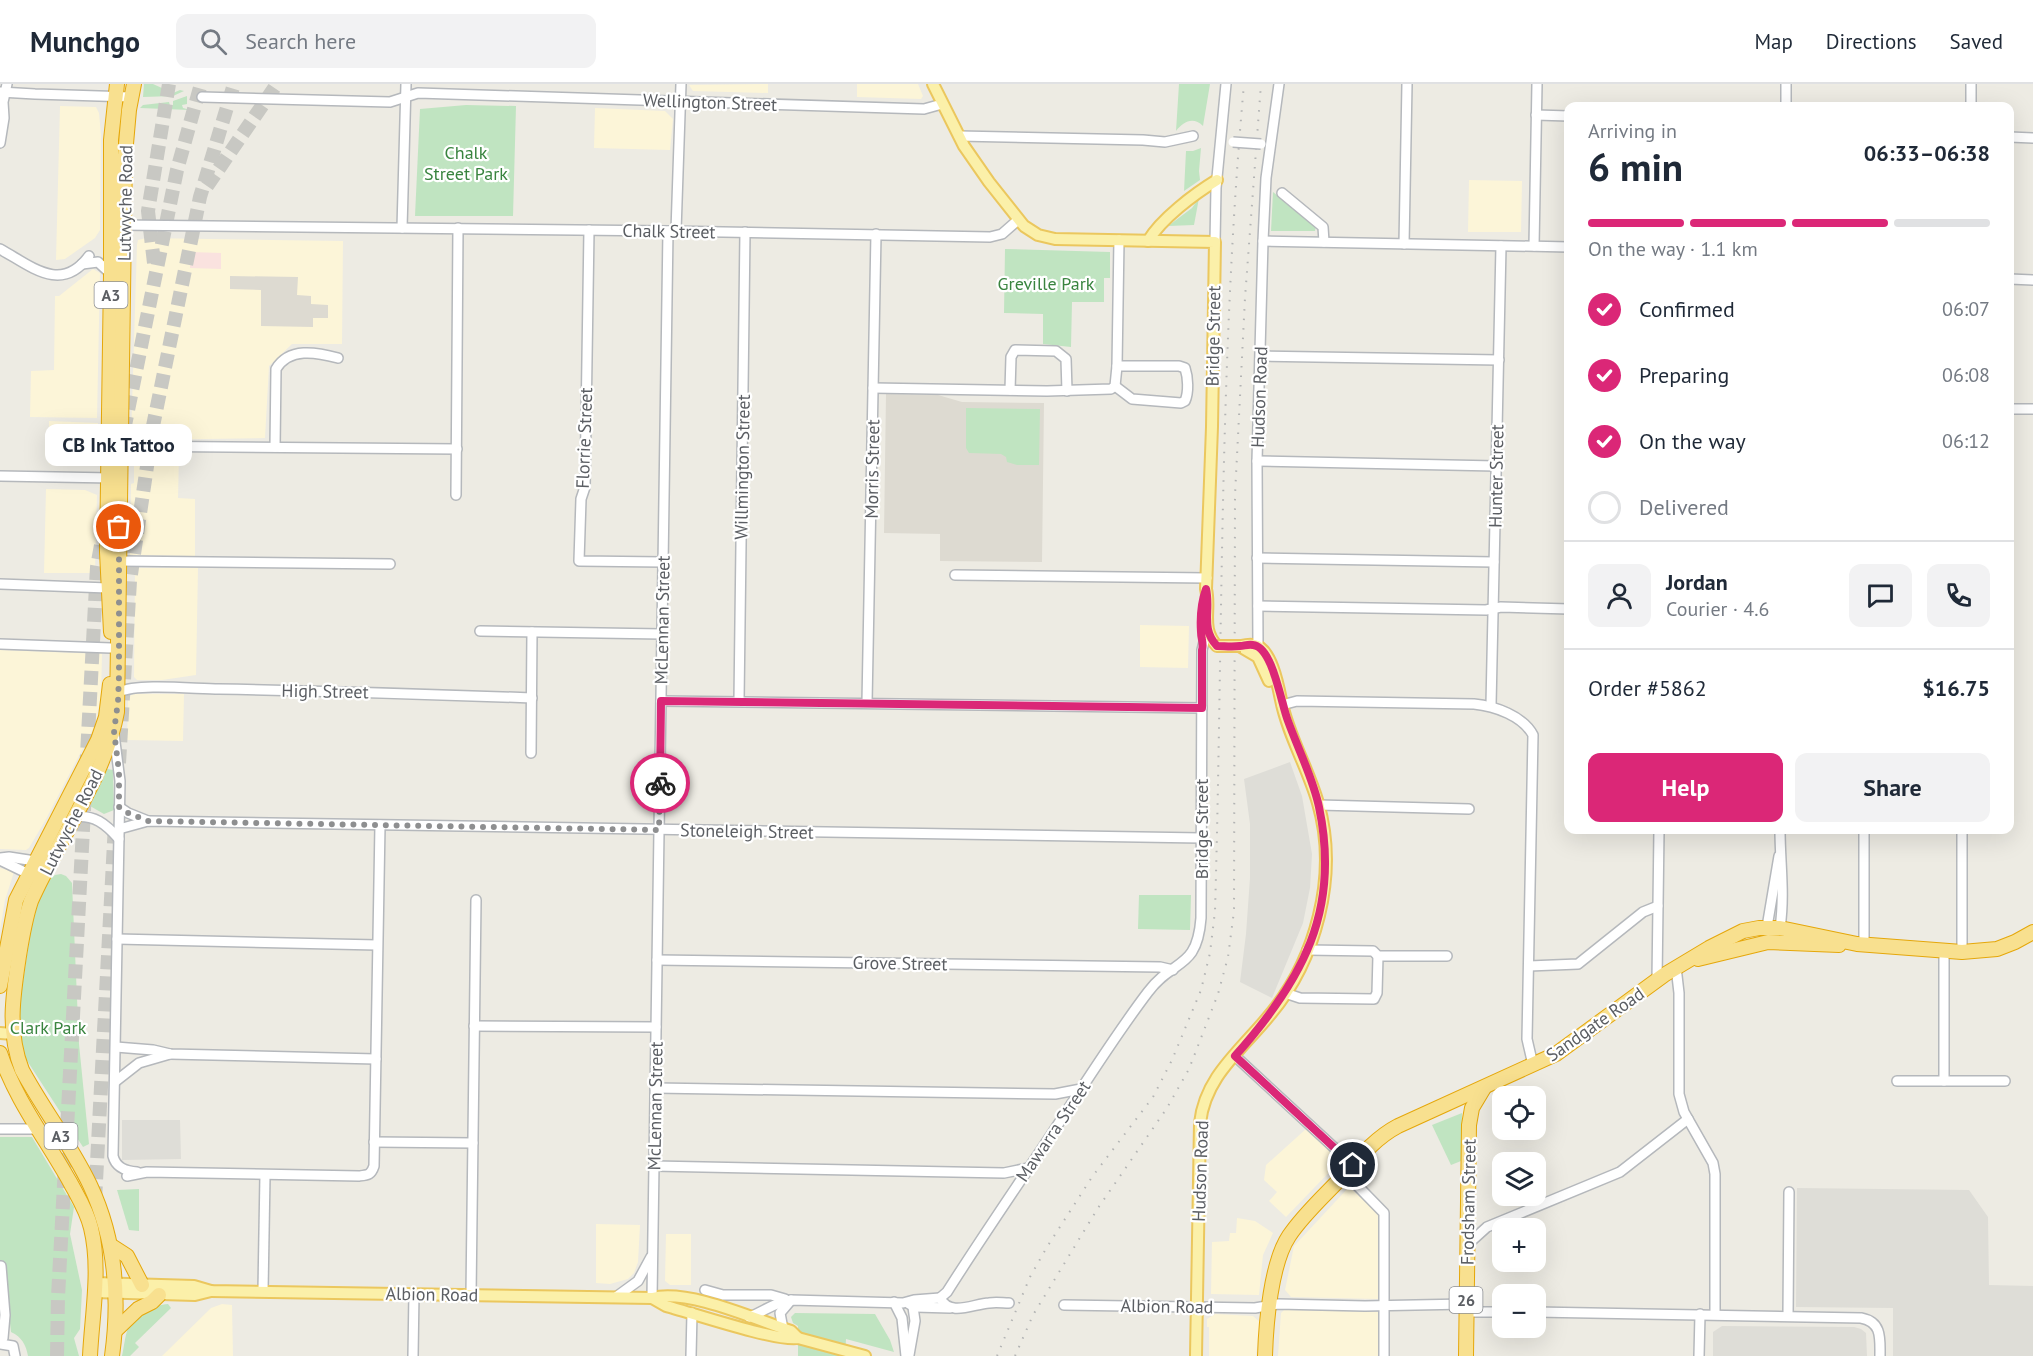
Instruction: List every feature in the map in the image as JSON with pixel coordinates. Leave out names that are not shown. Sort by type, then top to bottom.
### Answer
[{"type":"highway","name":"Lutwyche Road","points":[[112,1356],[115,1331],[115,1289],[110,1245],[104,1219],[89,1183],[22,1070],[6,1034],[25,921],[31,901],[35,861],[103,729],[108,706],[111,648],[108,588],[114,478],[120,446],[118,225],[111,140],[116,90]]},
{"type":"highway","name":"Lutwyche Road","points":[[0,986],[13,910],[74,816],[100,766],[114,731],[119,692],[119,561],[114,478],[111,274],[126,133],[133,90]]},
{"type":"highway","name":"Sandgate Road","points":[[1265,1356],[1277,1261],[1285,1242],[1298,1224],[1349,1169],[1390,1130],[1556,1054],[1657,980],[1735,934],[1751,929],[1773,927],[1861,945]]},
{"type":"highway","points":[[1773,927],[1773,943]]},
{"type":"highway","name":"Sandgate Road","points":[[1679,966],[1738,948],[1773,943],[1861,945],[1962,952],[1997,949],[2033,932]]},
{"type":"highway","name":"A3","points":[[0,1053],[13,1086],[60,1163],[88,1218],[95,1253],[90,1356]]},
{"type":"highway","name":"Frodsham Street","points":[[1466,1356],[1469,1119],[1472,1108],[1484,1088]]},
{"type":"highway","points":[[110,1245],[127,1256],[142,1285]]},
{"type":"highway","points":[[115,1331],[138,1309],[152,1302],[159,1295]]},
{"type":"main road","points":[[933,84],[959,136],[980,171],[1018,220],[1032,232],[1047,238],[1215,242]]},
{"type":"main road","points":[[1148,241],[1155,229],[1217,180]]},
{"type":"main road","name":"Bridge Street","points":[[1215,242],[1207,632],[1209,638],[1217,646]]},
{"type":"main road","name":"Bridge Street","points":[[1204,642],[1201,636],[1201,615],[1202,600],[1207,584]]},
{"type":"main road","points":[[1204,642],[1209,647],[1252,644],[1256,650]]},
{"type":"main road","name":"Hudson Road","points":[[1196,1356],[1201,1113],[1209,1089],[1270,1015],[1285,993],[1307,950],[1322,900],[1325,878],[1323,831],[1319,805],[1282,705],[1268,658],[1256,650]]},
{"type":"main road","name":"Albion Road","points":[[115,1289],[142,1285],[194,1286],[211,1291]]},
{"type":"main road","name":"Albion Road","points":[[94,1288],[159,1295],[195,1295],[211,1291],[652,1298],[670,1295],[686,1297],[749,1317],[793,1332],[798,1338]]},
{"type":"main road","points":[[652,1298],[663,1305],[783,1338],[798,1338],[866,1356]]},
{"type":"street","points":[[402,228],[406,84]]},
{"type":"street","name":"McLennan Street","points":[[652,1298],[663,562],[672,231],[681,84]]},
{"type":"street","name":"Bridge Street","points":[[1215,242],[1217,180],[1226,84]]},
{"type":"street","name":"Hudson Road","points":[[1256,650],[1257,461],[1263,241],[1266,178],[1279,84]]},
{"type":"street","points":[[1404,244],[1407,84]]},
{"type":"street","points":[[1534,246],[1537,84]]},
{"type":"street","points":[[1786,84],[1786,102]]},
{"type":"street","points":[[1971,84],[1971,102]]},
{"type":"street","points":[[0,143],[4,118],[3,92],[133,90]]},
{"type":"street","name":"Wellington Street","points":[[202,97],[390,102],[418,93],[924,109],[942,104]]},
{"type":"street","points":[[1536,115],[1564,116]]},
{"type":"street","points":[[959,136],[1165,142],[1193,136]]},
{"type":"street","points":[[2014,137],[2033,138]]},
{"type":"street","points":[[1222,141],[1272,144]]},
{"type":"street","points":[[1282,193],[1323,227],[1324,242]]},
{"type":"street","name":"Chalk Street","points":[[118,225],[995,237],[1018,220]]},
{"type":"street","points":[[456,495],[459,228]]},
{"type":"street","name":"Florrie Street","points":[[589,230],[585,487],[581,499],[579,561],[663,562]]},
{"type":"street","name":"Willmington Street","points":[[739,701],[746,232]]},
{"type":"street","name":"Morris Street","points":[[867,703],[876,234]]},
{"type":"street","points":[[1115,386],[1119,240]]},
{"type":"street","points":[[1263,241],[1564,247]]},
{"type":"street","name":"Hunter Street","points":[[1491,705],[1501,246]]},
{"type":"street","points":[[0,249],[55,277],[66,275],[89,256]]},
{"type":"street","points":[[82,264],[98,262],[111,274]]},
{"type":"street","points":[[2014,279],[2033,280]]},
{"type":"street","points":[[1010,390],[1011,357],[1015,350],[1036,350],[1056,351],[1066,359],[1067,391]]},
{"type":"street","points":[[275,447],[276,369],[282,360],[291,354],[323,354],[338,358]]},
{"type":"street","points":[[1261,356],[1499,360]]},
{"type":"street","points":[[1115,386],[1132,399],[1181,403],[1187,397],[1185,368],[1179,366],[1117,366]]},
{"type":"street","points":[[873,388],[1104,391],[1115,386]]},
{"type":"street","points":[[2014,409],[2033,409]]},
{"type":"street","points":[[120,446],[457,449]]},
{"type":"street","points":[[1257,461],[1496,466]]},
{"type":"street","points":[[0,476],[114,478]]},
{"type":"street","points":[[1257,558],[1494,562]]},
{"type":"street","points":[[119,561],[390,564]]},
{"type":"street","points":[[955,575],[1207,584]]},
{"type":"street","points":[[0,584],[108,588]]},
{"type":"street","points":[[1258,606],[1486,610],[1493,608],[1564,609]]},
{"type":"street","points":[[480,631],[662,634]]},
{"type":"street","points":[[531,753],[532,632]]},
{"type":"street","name":"Bridge Street","points":[[1173,970],[1190,956],[1200,936],[1202,650],[1204,642]]},
{"type":"street","points":[[0,644],[111,648]]},
{"type":"street","name":"High Street","points":[[119,692],[137,688],[342,691],[531,698]]},
{"type":"street","points":[[661,701],[1202,708]]},
{"type":"street","points":[[1282,705],[1301,701],[1491,705],[1527,724],[1533,735],[1527,1039],[1533,1065]]},
{"type":"street","points":[[114,731],[119,772],[114,1158],[121,1168],[142,1172],[369,1175],[374,1166],[380,825]]},
{"type":"street","points":[[1319,805],[1468,809]]},
{"type":"street","name":"Stoneleigh Street","points":[[119,807],[148,821],[1201,838]]},
{"type":"street","points":[[54,823],[74,816],[86,816],[99,820],[119,834]]},
{"type":"street","name":"Stoneleigh Street","points":[[119,834],[148,821]]},
{"type":"street","points":[[1657,980],[1659,834]]},
{"type":"street","points":[[1773,927],[1780,834]]},
{"type":"street","points":[[1861,945],[1864,834]]},
{"type":"street","points":[[1962,834],[1962,952]]},
{"type":"street","points":[[1773,927],[1783,884],[1780,853]]},
{"type":"street","points":[[0,859],[9,857],[35,861]]},
{"type":"street","points":[[0,859],[35,876]]},
{"type":"street","points":[[471,1295],[476,900]]},
{"type":"street","points":[[1529,966],[1578,964],[1641,914],[1658,906]]},
{"type":"street","points":[[117,939],[377,945]]},
{"type":"street","points":[[1307,950],[1373,951],[1378,956],[1447,956]]},
{"type":"street","points":[[1944,950],[1944,1081]]},
{"type":"street","points":[[1285,993],[1297,997],[1374,999],[1377,993],[1378,956]]},
{"type":"street","name":"Grove Street","points":[[657,960],[1144,967],[1173,970]]},
{"type":"street","points":[[1679,966],[1679,1094],[1688,1119],[1713,1163],[1715,1174],[1715,1314]]},
{"type":"street","points":[[1144,967],[1154,985]]},
{"type":"street","name":"Mawarra Street","points":[[940,1298],[947,1292],[1081,1089],[1154,985],[1173,970]]},
{"type":"street","points":[[474,1026],[656,1027]]},
{"type":"street","points":[[116,1047],[170,1054],[376,1059]]},
{"type":"street","points":[[116,1081],[139,1063],[170,1054]]},
{"type":"street","points":[[1235,1056],[1349,1169],[1384,1213],[1384,1356]]},
{"type":"street","points":[[1897,1081],[2005,1081]]},
{"type":"street","points":[[655,1089],[1055,1094],[1081,1089]]},
{"type":"street","points":[[1055,1094],[1062,1100],[1066,1112]]},
{"type":"street","points":[[1467,1245],[1487,1227],[1620,1172],[1688,1119]]},
{"type":"street","points":[[0,1129],[39,1129]]},
{"type":"street","points":[[374,1142],[473,1143]]},
{"type":"street","points":[[654,1166],[1004,1173],[1028,1168]]},
{"type":"street","points":[[127,1176],[142,1172]]},
{"type":"street","points":[[1004,1173],[1018,1184]]},
{"type":"street","points":[[263,1291],[265,1174]]},
{"type":"street","points":[[1788,1316],[1789,1192]]},
{"type":"street","points":[[1467,1217],[1475,1224],[1487,1227]]},
{"type":"street","points":[[616,1297],[638,1281],[652,1255]]},
{"type":"street","points":[[1,1266],[5,1315],[2,1340],[13,1347],[15,1356]]},
{"type":"street","points":[[705,1290],[723,1295],[771,1295],[791,1300],[950,1308],[1009,1303]]},
{"type":"street","points":[[413,1356],[414,1293]]},
{"type":"street","points":[[903,1304],[940,1298],[944,1305],[950,1308]]},
{"type":"street","points":[[749,1317],[766,1311],[776,1303],[791,1300]]},
{"type":"street","points":[[783,1329],[780,1313],[791,1300]]},
{"type":"street","points":[[903,1304],[907,1356]]},
{"type":"street","points":[[903,1304],[914,1324],[907,1356]]},
{"type":"street","name":"Albion Road","points":[[1064,1305],[1256,1308],[1278,1304],[1384,1305],[1492,1311]]},
{"type":"street","points":[[1546,1312],[1861,1318],[1875,1324],[1880,1334],[1880,1356]]},
{"type":"street","points":[[691,1356],[692,1313]]},
{"type":"street","points":[[1699,1356],[1700,1314]]},
{"type":"shaded area","points":[[768,84],[768,93],[693,91],[689,85]]},
{"type":"shaded area","points":[[857,84],[918,84],[923,96],[921,99],[857,97]]},
{"type":"shaded area","points":[[60,106],[96,107],[99,113],[101,135],[100,230],[95,238],[65,259],[56,260]]},
{"type":"shaded area","points":[[595,108],[665,111],[673,119],[670,150],[594,148]]},
{"type":"shaded area","points":[[1469,180],[1522,181],[1521,232],[1468,232]]},
{"type":"shaded area","points":[[146,238],[343,241],[342,344],[292,344],[269,366],[265,438],[136,440],[131,438],[137,245],[138,240]]},
{"type":"shaded area","points":[[191,252],[221,253],[221,269],[190,268]]},
{"type":"shaded area","points":[[93,269],[100,273],[97,418],[30,417],[31,371],[54,370],[55,296],[59,296]]},
{"type":"shaded area","points":[[230,276],[298,277],[297,295],[311,296],[311,304],[328,305],[328,318],[313,318],[313,327],[261,326],[261,290],[230,289]]},
{"type":"shaded area","points":[[886,394],[938,395],[962,402],[1044,403],[1042,562],[940,561],[940,534],[884,533]]},
{"type":"shaded area","points":[[49,421],[98,423],[95,462],[88,465],[49,464]]},
{"type":"shaded area","points":[[134,455],[179,455],[178,498],[195,499],[195,556],[130,555],[131,484],[134,483]]},
{"type":"shaded area","points":[[46,489],[85,490],[97,495],[95,573],[44,573]]},
{"type":"shaded area","points":[[135,568],[198,568],[196,675],[162,680],[137,680],[134,677]]},
{"type":"shaded area","points":[[1140,625],[1189,626],[1188,668],[1140,667]]},
{"type":"shaded area","points":[[0,650],[102,654],[101,697],[95,725],[45,821],[26,850],[0,849]]},
{"type":"shaded area","points":[[184,694],[183,741],[127,740],[128,700],[131,695]]},
{"type":"shaded area","points":[[1290,762],[1302,796],[1312,854],[1310,888],[1303,923],[1272,998],[1240,982],[1250,878],[1250,824],[1244,779]]},
{"type":"shaded area","points":[[0,868],[14,872],[5,900],[0,930]]},
{"type":"shaded area","points":[[122,1120],[180,1120],[181,1159],[122,1160]]},
{"type":"shaded area","points":[[1306,1129],[1340,1161],[1286,1217],[1269,1201],[1277,1192],[1264,1180],[1266,1165]]},
{"type":"shaded area","points":[[1349,1187],[1381,1216],[1378,1299],[1291,1297],[1285,1290],[1294,1246]]},
{"type":"shaded area","points":[[1797,1188],[1969,1190],[1988,1217],[1989,1285],[2033,1286],[2033,1356],[1893,1356],[1893,1308],[1796,1307]]},
{"type":"shaded area","points":[[1237,1218],[1255,1221],[1273,1233],[1263,1255],[1259,1295],[1211,1294],[1212,1242],[1229,1241],[1230,1233],[1236,1233]]},
{"type":"shaded area","points":[[596,1224],[640,1225],[638,1262],[634,1273],[628,1279],[610,1284],[596,1283]]},
{"type":"shaded area","points":[[666,1234],[691,1234],[691,1285],[670,1285],[665,1281]]},
{"type":"shaded area","points":[[222,1304],[232,1305],[233,1356],[162,1356],[211,1308]]},
{"type":"shaded area","points":[[1284,1310],[1378,1312],[1378,1356],[1278,1356],[1281,1313]]},
{"type":"shaded area","points":[[1215,1314],[1253,1316],[1260,1322],[1256,1356],[1209,1356],[1207,1319]]},
{"type":"shaded area","points":[[1722,1326],[1854,1327],[1866,1333],[1867,1356],[1713,1356],[1713,1332]]},
{"type":"green space","points":[[144,84],[153,84],[173,93],[184,91],[173,96],[143,97]]},
{"type":"green space","points":[[1179,84],[1210,84],[1203,126],[1196,121],[1188,121],[1176,131]]},
{"type":"green space","points":[[187,96],[187,104],[182,105],[183,108],[190,110],[140,108],[143,105],[169,102],[170,106],[173,105],[173,101]]},
{"type":"green space","name":"Chalk Street Park","points":[[466,105],[516,106],[513,216],[415,216],[420,109]]},
{"type":"green space","points":[[1201,148],[1200,180],[1184,191],[1186,151]]},
{"type":"green space","points":[[1273,192],[1316,226],[1315,231],[1271,231]]},
{"type":"green space","points":[[1199,198],[1194,225],[1168,226],[1192,208]]},
{"type":"green space","name":"Greville Park","points":[[1005,249],[1110,252],[1110,278],[1104,278],[1104,302],[1072,302],[1071,347],[1043,344],[1043,314],[1004,313]]},
{"type":"green space","points":[[966,408],[1040,409],[1039,465],[1017,465],[1007,462],[1006,457],[1001,454],[969,453],[966,448]]},
{"type":"green space","points":[[107,769],[113,770],[114,810],[104,814],[90,806]]},
{"type":"green space","name":"Clark Park","points":[[61,874],[72,883],[79,1044],[89,1144],[83,1147],[24,1056],[18,1030],[19,1008],[31,929],[42,889],[49,879]]},
{"type":"green space","points":[[1139,895],[1191,895],[1190,930],[1138,929]]},
{"type":"green space","points":[[1462,1113],[1461,1161],[1451,1165],[1432,1125]]},
{"type":"green space","points":[[0,1137],[32,1137],[74,1207],[70,1234],[82,1290],[80,1329],[74,1338],[79,1356],[28,1356],[23,1342],[11,1332],[3,1260],[0,1260]]},
{"type":"green space","points":[[139,1189],[139,1231],[129,1230],[117,1190]]},
{"type":"green space","points":[[168,1304],[171,1308],[135,1343],[139,1347],[130,1356],[122,1356],[128,1328],[135,1318],[151,1308]]},
{"type":"green space","points":[[795,1313],[875,1314],[894,1352],[846,1339],[845,1356],[798,1356],[798,1326],[793,1323],[791,1317]]},
{"type":"tunnel","points":[[154,263],[148,211],[169,84]]},
{"type":"tunnel","points":[[124,430],[177,170],[201,84]]},
{"type":"tunnel","points":[[119,763],[130,581],[153,426],[200,197],[234,84]]},
{"type":"tunnel","points":[[207,186],[277,84]]},
{"type":"tunnel","points":[[57,1356],[58,1297],[97,567],[103,534]]},
{"type":"tunnel","points":[[95,1200],[115,824]]},
{"type":"railway","points":[[997,1356],[1030,1277],[1047,1247],[1092,1177],[1153,1097],[1172,1060],[1201,990],[1210,953],[1215,911],[1223,497],[1230,290],[1244,84]]},
{"type":"railway","points":[[1015,1356],[1033,1315],[1098,1208],[1167,1108],[1189,1069],[1218,994],[1228,957],[1234,911],[1235,495],[1245,298],[1261,84]]},
{"type":"way so far","points":[[119,527],[119,675],[114,731],[119,772],[119,807],[128,813],[148,821],[659,830],[660,783]]},
{"type":"place","name":"CB Ink Tattoo","points":[[119,527]]},
{"type":"route","points":[[660,783],[661,701],[1202,708],[1204,642],[1201,636],[1201,615],[1202,600],[1206,589],[1209,601],[1207,618],[1209,638],[1217,646],[1258,646],[1268,658],[1282,705],[1319,805],[1325,855],[1322,900],[1302,962],[1270,1015],[1235,1056],[1353,1165]]}]
